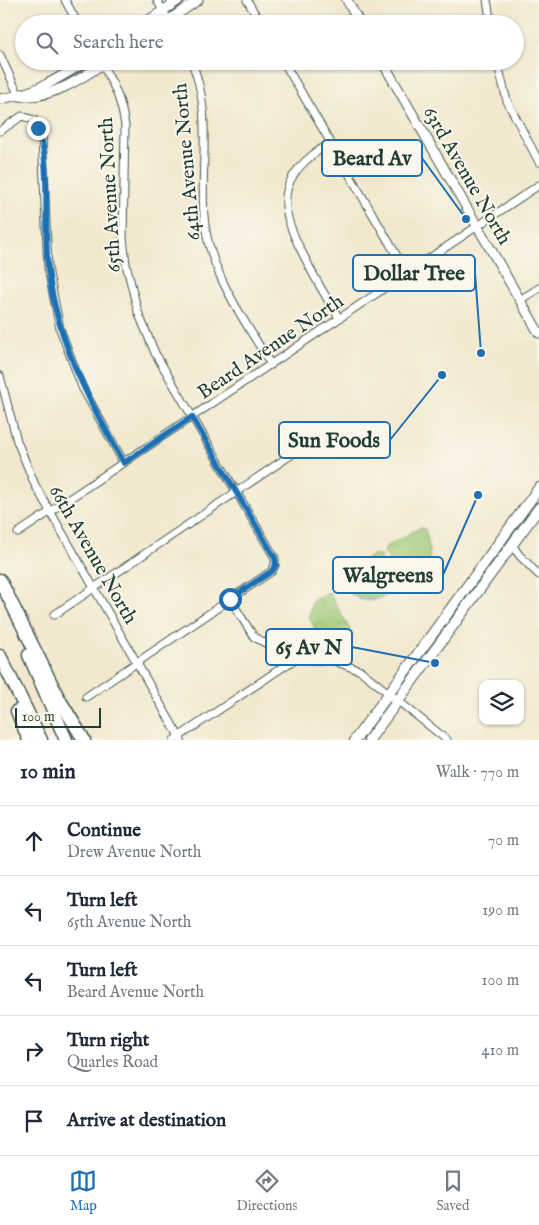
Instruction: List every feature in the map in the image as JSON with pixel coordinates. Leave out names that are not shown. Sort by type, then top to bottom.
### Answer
[{"type":"highway","points":[[0,581],[31,662],[66,740]]},
{"type":"highway","points":[[0,581],[59,699],[84,740]]},
{"type":"highway","points":[[0,656],[41,740]]},
{"type":"highway","points":[[0,670],[29,740]]},
{"type":"main road","points":[[355,740],[539,488]]},
{"type":"main road","points":[[369,740],[539,508]]},
{"type":"street","points":[[64,0],[73,15]]},
{"type":"street","points":[[156,0],[164,15]]},
{"type":"street","points":[[157,15],[179,0]]},
{"type":"street","points":[[178,15],[198,0]]},
{"type":"street","points":[[247,0],[256,15]]},
{"type":"street","points":[[347,0],[355,15]]},
{"type":"street","points":[[487,0],[490,15]]},
{"type":"street","points":[[0,55],[19,96]]},
{"type":"street","points":[[19,96],[50,84],[72,70]]},
{"type":"street","points":[[0,99],[35,96],[57,90],[80,80],[93,70]]},
{"type":"street","name":"65th Avenue North","points":[[107,70],[120,98],[125,126],[123,238],[132,291],[152,346],[275,558],[276,565],[272,571],[230,599]]},
{"type":"street","name":"64th Avenue North","points":[[194,70],[200,86],[203,107],[203,197],[207,238],[220,275],[271,365]]},
{"type":"street","points":[[288,70],[407,274]]},
{"type":"street","name":"63rd Avenue North","points":[[387,70],[539,333]]},
{"type":"street","points":[[499,70],[507,101],[539,162]]},
{"type":"street","points":[[0,130],[22,116],[34,120],[43,146],[45,236],[53,299],[60,329],[82,387],[124,463]]},
{"type":"street","points":[[330,143],[308,157],[292,177],[287,188],[285,213],[293,237],[339,318]]},
{"type":"street","name":"Beard Avenue North","points":[[18,533],[539,185]]},
{"type":"street","points":[[520,300],[539,288]]},
{"type":"street","name":"66th Avenue North","points":[[0,376],[25,463],[50,512],[178,739]]},
{"type":"street","points":[[54,614],[328,430]]},
{"type":"street","points":[[512,545],[539,575]]},
{"type":"street","points":[[86,696],[230,599],[254,637],[295,659],[334,661],[362,670],[397,701],[447,740]]},
{"type":"street","points":[[178,739],[295,659]]},
{"type":"green space","points":[[421,527],[425,529],[429,546],[429,560],[423,572],[411,584],[402,581],[384,552],[386,547]]},
{"type":"green space","points":[[374,554],[380,556],[396,585],[394,592],[374,600],[363,600],[345,589],[343,576]]},
{"type":"green space","points":[[329,592],[353,635],[347,642],[340,645],[332,645],[324,641],[315,630],[309,617],[312,601]]},
{"type":"place","name":"Beard Av","points":[[466,219]]},
{"type":"place","name":"Dollar Tree","points":[[481,353]]},
{"type":"place","name":"Sun Foods","points":[[442,375]]},
{"type":"place","name":"Walgreens","points":[[478,495]]},
{"type":"place","name":"65 Av N","points":[[435,663]]},
{"type":"route","points":[[38,128],[42,137],[44,155],[45,236],[48,268],[60,329],[70,359],[96,415],[124,463],[192,417],[275,558],[276,565],[272,571],[230,599]]}]
